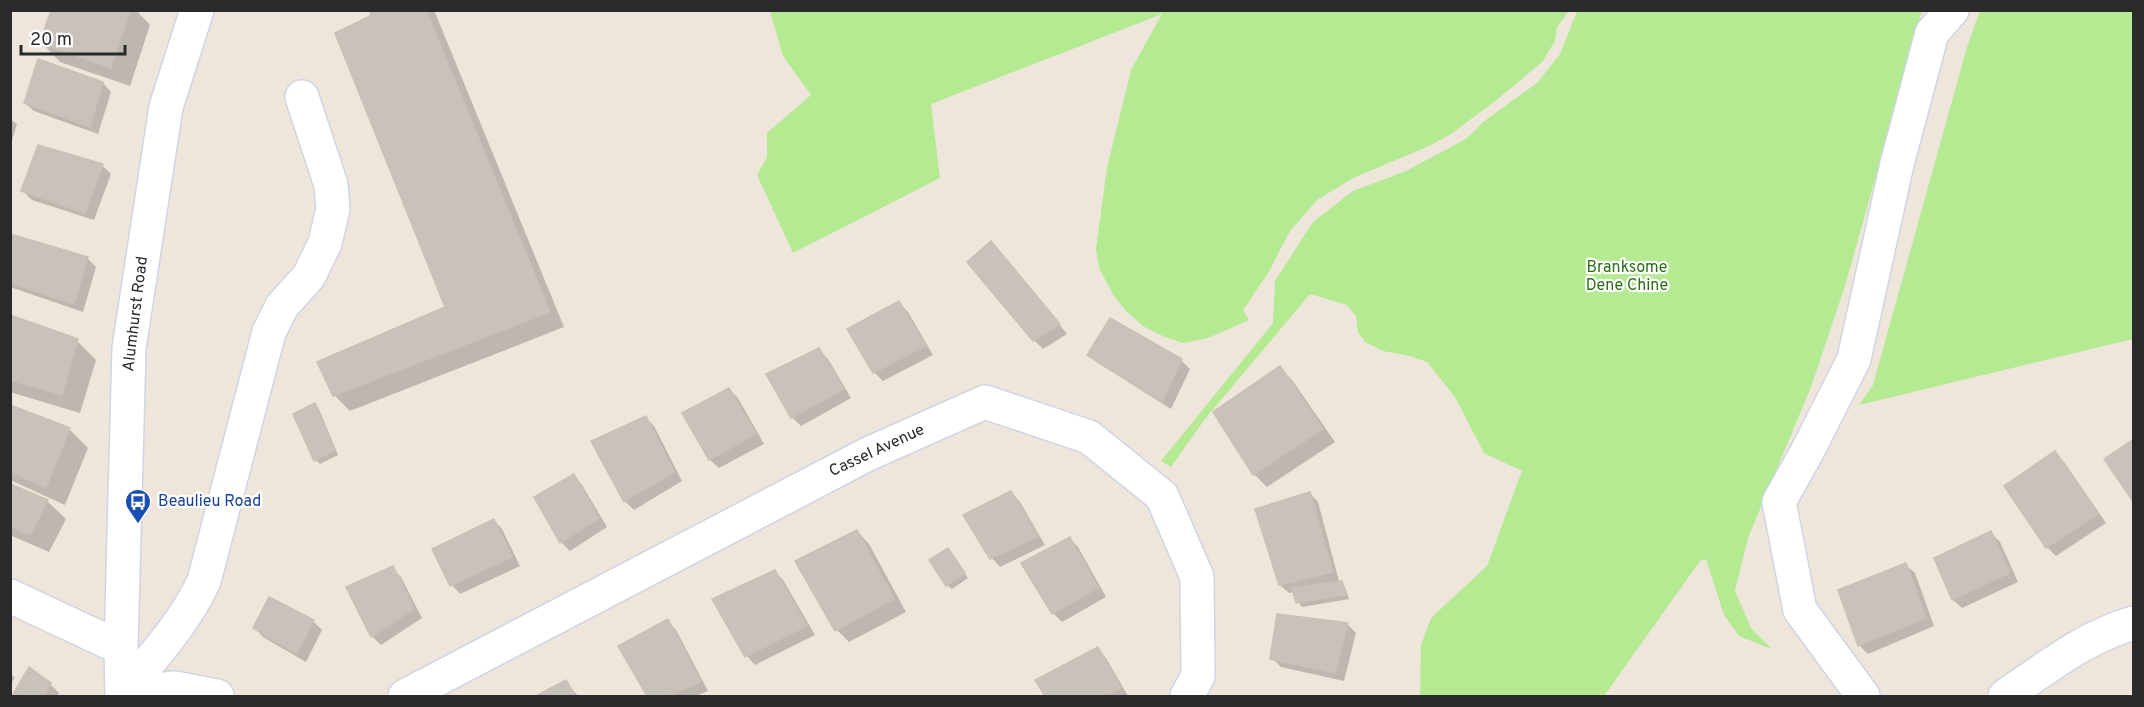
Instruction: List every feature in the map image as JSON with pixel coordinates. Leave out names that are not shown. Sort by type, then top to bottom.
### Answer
[{"type":"street","name":"Alumhurst Road","points":[[122,695],[121,648],[129,348],[166,107],[197,10]]},
{"type":"street","points":[[1863,696],[1800,610],[1779,502],[1854,359],[1897,164],[1932,33],[1952,10]]},
{"type":"street","points":[[122,695],[181,623],[204,581],[269,332],[282,306],[309,276],[325,243],[333,209],[331,185],[302,98]]},
{"type":"street","name":"Cassel Avenue","points":[[405,696],[868,454],[985,402],[1089,437],[1162,496],[1197,578],[1198,676],[1187,696]]},
{"type":"street","points":[[10,596],[121,648]]},
{"type":"street","points":[[2005,696],[2063,656],[2115,628],[2133,623]]},
{"type":"street","points":[[122,695],[176,688],[218,696]]},
{"type":"green space","points":[[770,10],[1569,11],[1557,27],[1555,41],[1542,62],[1451,134],[1429,146],[1353,178],[1317,200],[1290,231],[1268,273],[1243,310],[1249,320],[1208,338],[1183,343],[1143,326],[1126,311],[1114,296],[1099,268],[1096,249],[1107,168],[1131,70],[1162,14],[931,104],[940,178],[793,253],[757,175],[767,157],[767,133],[811,95],[783,56]]},
{"type":"green space","name":"Branksome Dene Chine","points":[[1577,11],[1922,11],[1845,286],[1811,387],[1748,538],[1735,591],[1751,628],[1772,649],[1739,636],[1724,615],[1706,559],[1700,561],[1604,696],[1420,696],[1421,645],[1431,618],[1487,566],[1522,471],[1484,453],[1455,397],[1427,362],[1383,351],[1365,342],[1358,332],[1356,316],[1347,305],[1310,294],[1205,419],[1171,467],[1161,461],[1273,323],[1275,281],[1313,222],[1353,191],[1406,171],[1466,139],[1483,122],[1537,83],[1560,54]]},
{"type":"green space","points":[[1980,11],[2133,11],[2133,339],[1859,405],[1873,385],[1967,47]]},
{"type":"building","points":[[51,10],[130,10],[111,68],[40,43]]},
{"type":"building","points":[[371,10],[426,10],[550,312],[333,396],[317,362],[445,307],[335,33],[370,16]]},
{"type":"building","points":[[38,59],[103,82],[90,127],[24,103]]},
{"type":"building","points":[[38,145],[103,164],[85,213],[21,191]]},
{"type":"building","points":[[10,234],[88,257],[74,304],[10,283]]},
{"type":"building","points":[[991,241],[1060,324],[1033,341],[967,262]]},
{"type":"building","points":[[899,301],[926,346],[873,373],[847,329]]},
{"type":"building","points":[[10,315],[78,339],[62,395],[10,380]]},
{"type":"building","points":[[1110,318],[1182,359],[1162,402],[1087,355]]},
{"type":"building","points":[[819,348],[844,389],[791,418],[766,374]]},
{"type":"building","points":[[1280,366],[1323,429],[1253,475],[1213,412]]},
{"type":"building","points":[[729,388],[756,434],[709,460],[682,413]]},
{"type":"building","points":[[315,403],[335,450],[314,461],[293,414]]},
{"type":"building","points":[[10,405],[70,428],[46,488],[10,471]]},
{"type":"building","points":[[646,416],[674,472],[624,502],[591,441]]},
{"type":"building","points":[[2134,439],[2134,503],[2104,459]]},
{"type":"building","points":[[2055,451],[2098,514],[2046,548],[2004,486]]},
{"type":"building","points":[[574,474],[599,518],[560,543],[534,497]]},
{"type":"building","points":[[10,484],[48,500],[30,535],[10,526]]},
{"type":"building","points":[[1011,491],[1038,536],[990,559],[963,515]]},
{"type":"building","points":[[1310,492],[1333,572],[1279,585],[1255,509]]},
{"type":"building","points":[[494,519],[512,557],[450,586],[432,549]]},
{"type":"building","points":[[857,530],[894,599],[835,631],[795,561]]},
{"type":"building","points":[[1991,531],[2010,573],[1952,600],[1934,558]]},
{"type":"building","points":[[1070,537],[1098,588],[1052,614],[1021,563]]},
{"type":"building","points":[[948,548],[965,573],[946,586],[929,560]]},
{"type":"building","points":[[1906,563],[1926,618],[1858,646],[1838,590]]},
{"type":"building","points":[[393,566],[414,609],[371,637],[346,587]]},
{"type":"building","points":[[775,570],[807,626],[745,657],[712,599]]},
{"type":"building","points":[[1342,581],[1346,595],[1296,603],[1292,588]]},
{"type":"building","points":[[269,597],[314,620],[297,654],[253,628]]},
{"type":"building","points":[[1277,614],[1348,623],[1335,673],[1270,659]]},
{"type":"building","points":[[668,619],[701,682],[669,696],[647,696],[618,646]]},
{"type":"building","points":[[1098,647],[1121,688],[1105,696],[1045,696],[1035,680]]},
{"type":"building","points":[[29,667],[51,683],[44,696],[12,696]]},
{"type":"building","points":[[566,680],[575,696],[536,696]]},
{"type":"place","name":"Beaulieu Road","points":[[138,525]]}]
